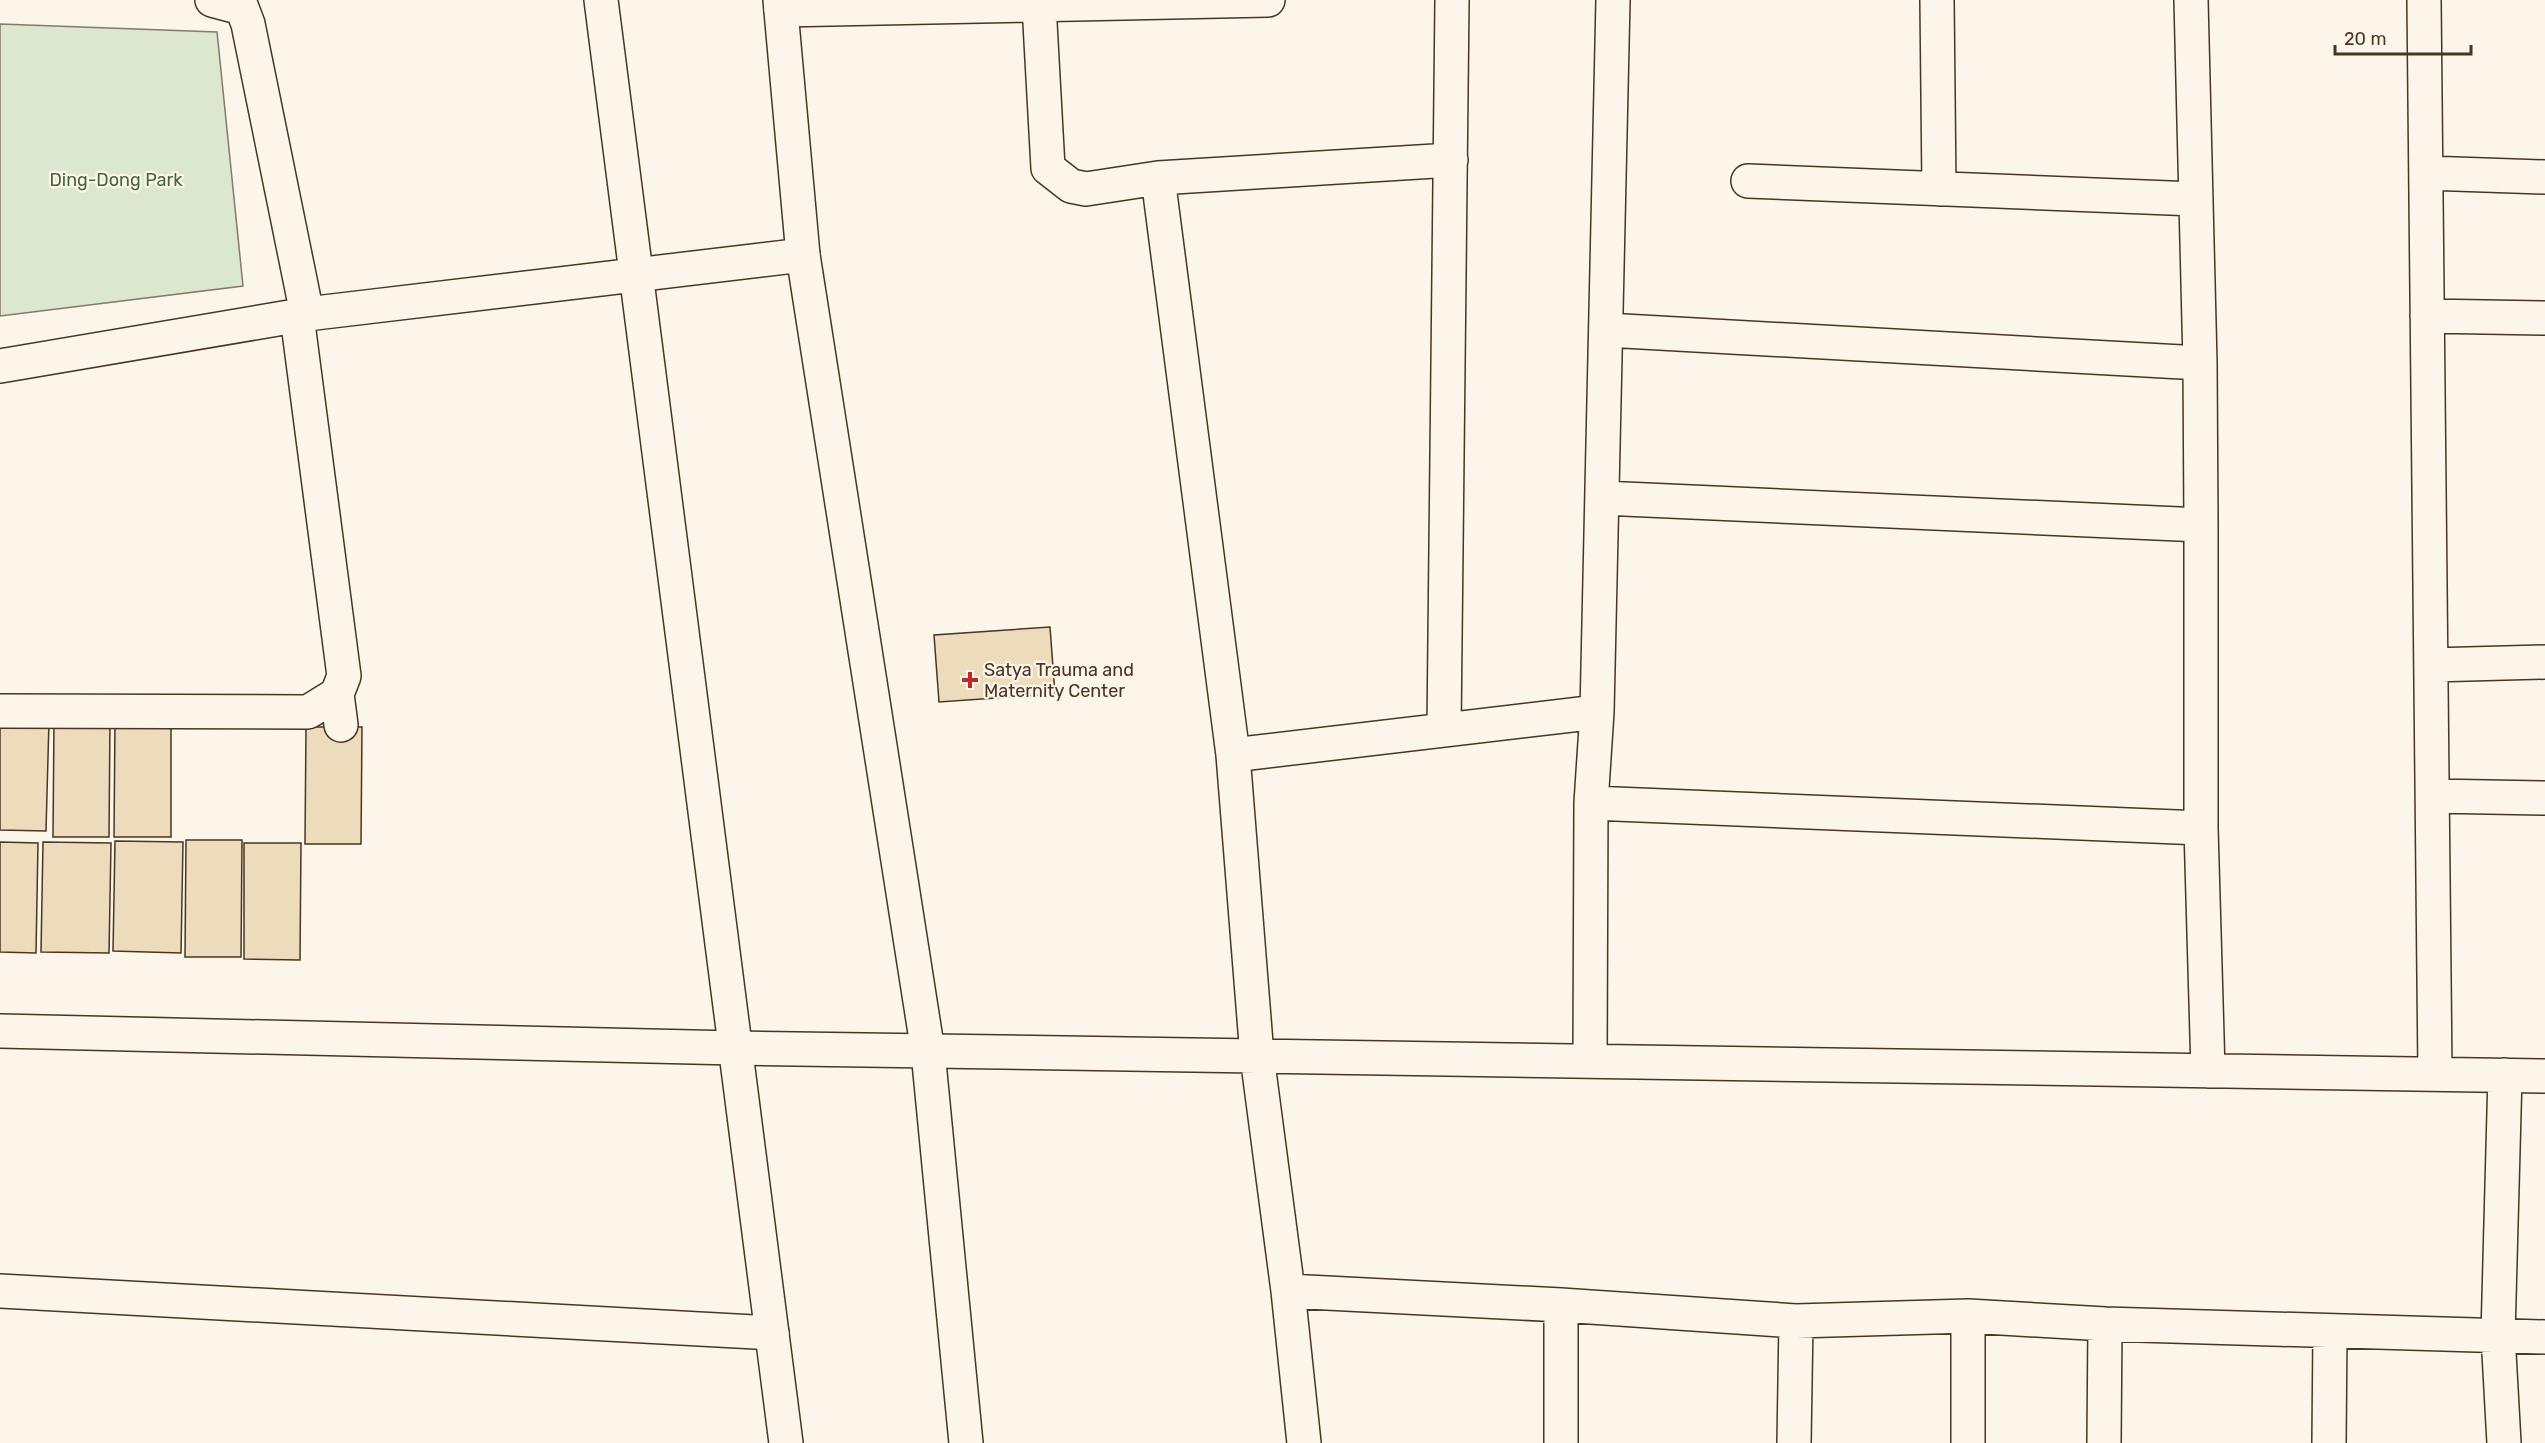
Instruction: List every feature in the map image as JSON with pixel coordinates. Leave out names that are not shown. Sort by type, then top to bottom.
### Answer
[{"type":"street","points":[[0,711],[308,712],[339,710],[344,676],[302,315],[248,24],[242,8],[212,0]]},
{"type":"street","points":[[601,0],[786,1443]]},
{"type":"street","points":[[966,1443],[928,1052],[803,255],[780,5],[1039,5],[1268,0]]},
{"type":"street","points":[[1444,730],[1452,0]]},
{"type":"street","points":[[1590,1062],[1591,803],[1597,712],[1614,0]]},
{"type":"street","points":[[1937,0],[1939,189]]},
{"type":"street","points":[[2191,0],[2200,363],[2201,828],[2208,1071]]},
{"type":"street","points":[[2424,0],[2435,1074]]},
{"type":"street","points":[[1039,5],[1048,168],[1071,186],[1086,189],[1158,178],[1450,160]]},
{"type":"street","points":[[2426,173],[2545,177]]},
{"type":"street","points":[[1158,178],[1233,755],[1257,1056],[1288,1291],[1304,1443]]},
{"type":"street","points":[[1749,181],[2195,199]]},
{"type":"street","points":[[0,366],[302,315],[803,255]]},
{"type":"street","points":[[2427,316],[2545,318]]},
{"type":"street","points":[[1606,330],[2200,363]]},
{"type":"street","points":[[1602,498],[2200,525]]},
{"type":"street","points":[[2431,665],[2545,662]]},
{"type":"street","points":[[1233,755],[1597,712]]},
{"type":"street","points":[[2433,796],[2545,798]]},
{"type":"street","points":[[1591,803],[2201,828]]},
{"type":"street","points":[[0,1032],[928,1052],[2545,1076]]},
{"type":"street","points":[[2504,1443],[2498,1335],[2505,1075]]},
{"type":"street","points":[[1288,1291],[1561,1305],[1796,1321],[1968,1316],[2104,1324],[2545,1337]]},
{"type":"street","points":[[0,1292],[772,1333]]},
{"type":"street","points":[[1561,1305],[1561,1443]]},
{"type":"street","points":[[1968,1316],[1968,1443]]},
{"type":"street","points":[[1794,1443],[1796,1321]]},
{"type":"street","points":[[2104,1324],[2104,1443]]},
{"type":"street","points":[[2329,1443],[2330,1331]]},
{"type":"green space","name":"Ding-Dong Park","points":[[0,24],[217,32],[243,286],[0,316]]},
{"type":"building","points":[[1050,627],[1055,694],[939,702],[934,635]]},
{"type":"building","points":[[0,720],[49,721],[46,831],[0,830]]},
{"type":"building","points":[[54,720],[110,720],[109,837],[53,837]]},
{"type":"building","points":[[115,720],[171,720],[171,837],[114,837]]},
{"type":"building","points":[[306,727],[362,727],[361,844],[305,844]]},
{"type":"building","points":[[186,840],[242,840],[241,957],[185,957]]},
{"type":"building","points":[[115,841],[183,842],[181,953],[113,951]]},
{"type":"building","points":[[0,842],[38,843],[36,953],[0,952]]},
{"type":"building","points":[[43,842],[111,843],[109,953],[41,952]]},
{"type":"building","points":[[244,843],[301,843],[300,960],[244,959]]},
{"type":"place","name":"Satya Trauma and Maternity Center","points":[[970,680]]}]
